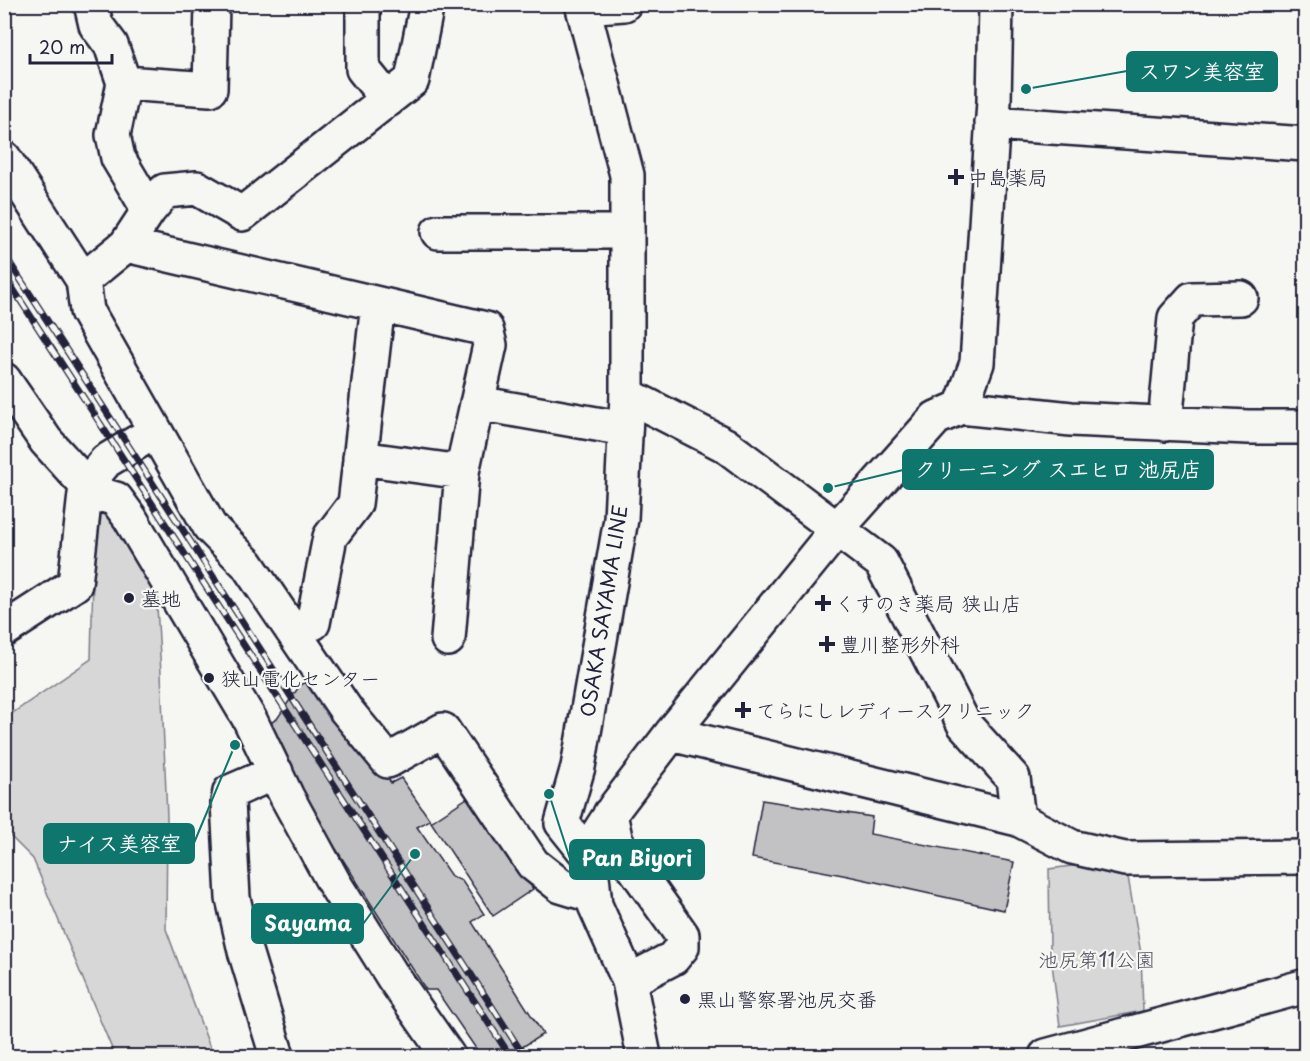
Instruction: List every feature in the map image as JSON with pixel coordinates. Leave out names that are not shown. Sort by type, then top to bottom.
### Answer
[{"type":"street","points":[[91,4],[96,25],[111,45],[124,83],[113,135],[118,158],[149,210]]},
{"type":"street","points":[[124,83],[210,89],[212,4]]},
{"type":"street","points":[[363,4],[363,69],[388,100]]},
{"type":"street","points":[[83,280],[126,245],[149,210],[165,191],[197,188],[242,214],[412,81],[427,4]]},
{"type":"street","points":[[583,6],[624,4]]},
{"type":"street","points":[[961,407],[977,363],[992,123],[996,4]]},
{"type":"street","name":"OSAKA SAYAMA LINE","points":[[583,6],[627,175],[627,395],[621,519],[578,767],[562,823],[594,863]]},
{"type":"street","points":[[992,123],[1305,144]]},
{"type":"street","points":[[4,158],[83,280],[87,311],[210,527],[247,564],[346,710],[388,761],[443,730],[533,864],[561,886],[594,896]]},
{"type":"street","points":[[438,232],[627,232]]},
{"type":"street","points":[[126,245],[486,329],[490,345],[462,472],[448,639]]},
{"type":"street","points":[[1165,424],[1175,318],[1192,299],[1241,298]]},
{"type":"street","points":[[313,622],[330,537],[355,504],[378,304]]},
{"type":"street","points":[[4,380],[46,441],[86,485],[95,493],[116,499],[130,518],[231,686],[334,883],[393,977],[448,1056]]},
{"type":"street","points":[[627,395],[725,446],[881,562],[964,724],[1013,778],[1018,819]]},
{"type":"street","points":[[477,403],[625,429]]},
{"type":"street","points":[[644,1056],[629,981],[595,905],[592,876],[598,834],[610,814],[670,734],[838,528],[936,417],[961,407],[1071,419],[1305,427]]},
{"type":"street","points":[[4,630],[75,584],[86,485],[105,461],[154,432]]},
{"type":"street","points":[[360,458],[462,472]]},
{"type":"street","points":[[670,734],[1018,819],[1072,847],[1125,858],[1305,857]]},
{"type":"street","points":[[276,772],[230,792],[228,802],[233,898],[245,951],[277,1056]]},
{"type":"street","points":[[610,814],[616,842],[682,935],[682,946],[673,958],[629,981]]},
{"type":"street","points":[[1046,1056],[1305,986]]},
{"type":"green space","points":[[95,493],[154,556],[167,817],[166,929],[213,1056],[115,1056],[33,859],[5,831],[4,719],[91,659]]},
{"type":"green space","name":"池尻第11公園","points":[[1125,859],[1141,954],[1143,1011],[1060,1026],[1050,948],[1049,869]]},
{"type":"building","points":[[305,682],[333,714],[360,753],[368,748],[391,783],[401,778],[430,820],[417,827],[451,876],[462,881],[484,914],[472,922],[543,1034],[508,1056],[481,1056],[436,990],[426,990],[338,852],[318,825],[267,725],[277,719],[300,685]]},
{"type":"building","points":[[473,794],[533,889],[493,916],[431,822]]},
{"type":"building","points":[[762,800],[872,817],[870,834],[1014,862],[1004,910],[752,858]]},
{"type":"railway","points":[[4,254],[524,1056]]},
{"type":"railway","points":[[4,275],[510,1056]]},
{"type":"place","name":"スワン美容室","points":[[1026,89]]},
{"type":"place","name":"中島薬局","points":[[956,177]]},
{"type":"place","name":"クリーニング スエヒロ 池尻店","points":[[828,488]]},
{"type":"place","name":"墓地","points":[[129,598]]},
{"type":"place","name":"くすのき薬局 狭山店","points":[[823,603]]},
{"type":"place","name":"豊川整形外科","points":[[827,644]]},
{"type":"place","name":"狭山電化センター","points":[[209,678]]},
{"type":"place","name":"てらにしレディースクリニック","points":[[743,710]]},
{"type":"place","name":"ナイス美容室","points":[[235,745]]},
{"type":"place","name":"Pan Biyori","points":[[549,794]]},
{"type":"place","name":"Sayama","points":[[415,854]]},
{"type":"place","name":"黒山警察署池尻交番","points":[[685,999]]}]
